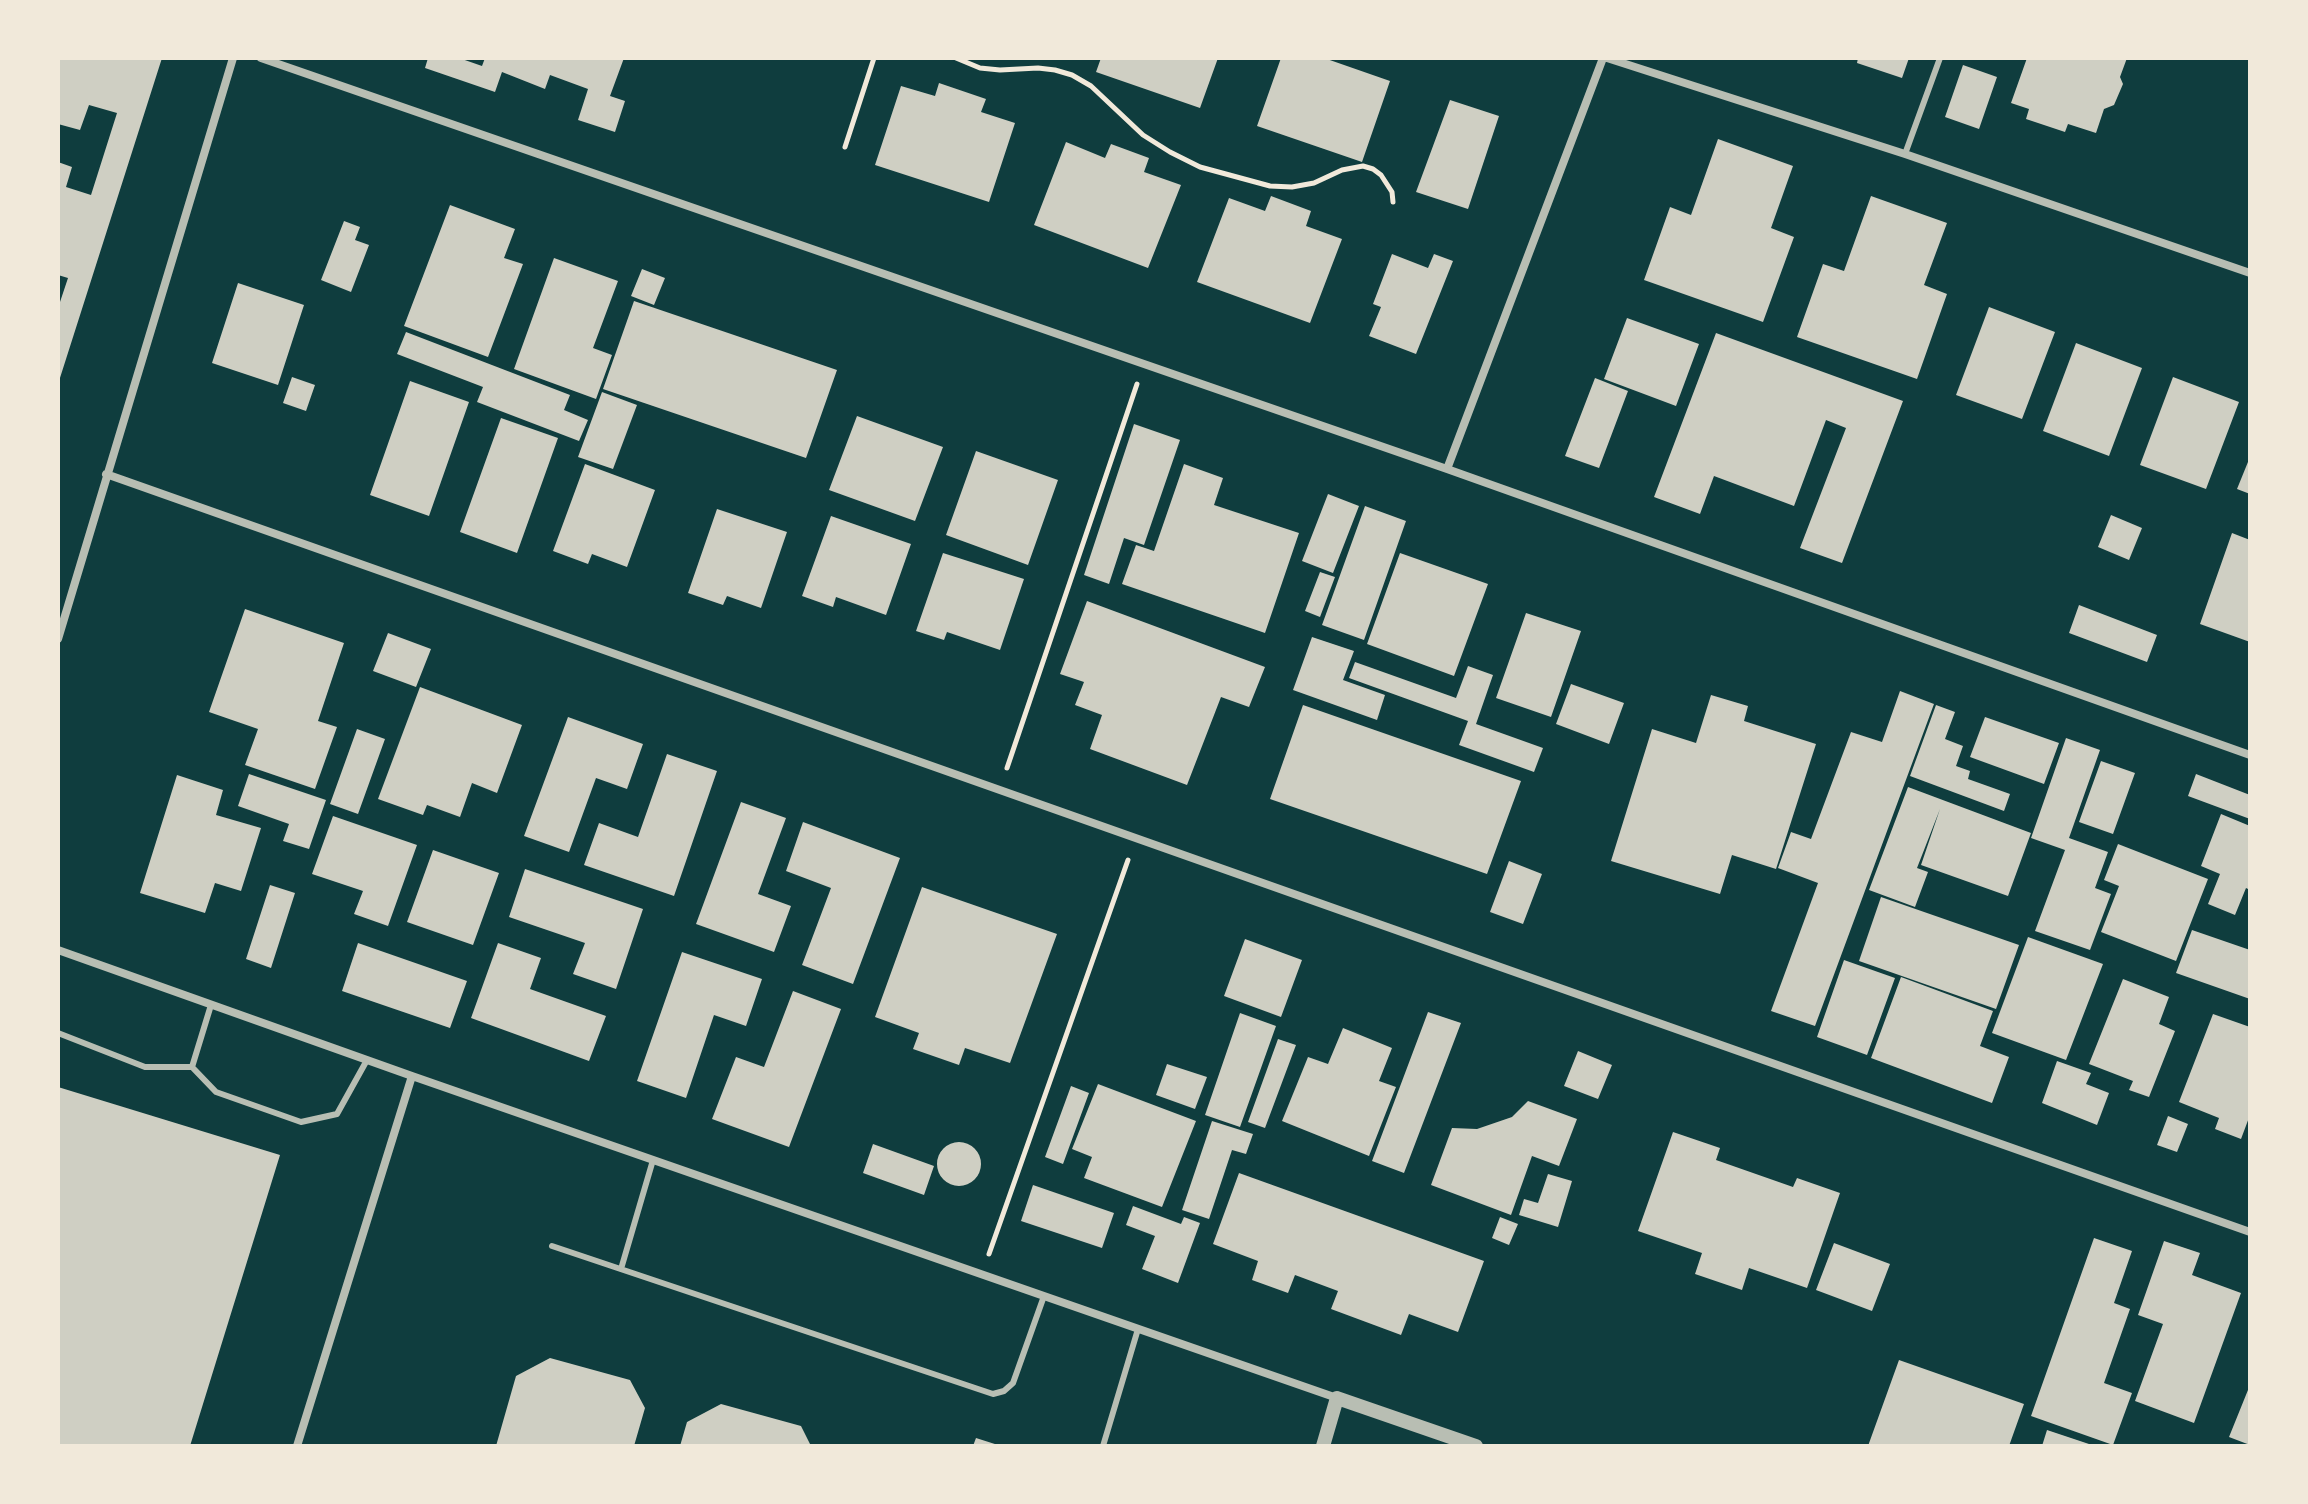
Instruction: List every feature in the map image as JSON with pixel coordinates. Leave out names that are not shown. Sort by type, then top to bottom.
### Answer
[{"type":"street","points":[[58,639],[233,58]]},
{"type":"street","points":[[261,58],[1447,469],[2250,755]]},
{"type":"street","points":[[1447,469],[1605,58],[1905,154],[2250,273]]},
{"type":"street","points":[[106,474],[2250,1232]]},
{"type":"street","points":[[58,950],[1476,1446]]},
{"type":"street","points":[[297,1446],[412,1076]]},
{"type":"street","points":[[1323,1446],[1337,1398]]},
{"type":"lane","points":[[1905,154],[1940,58]]},
{"type":"lane","points":[[192,1067],[211,1005]]},
{"type":"lane","points":[[58,1033],[145,1067],[192,1067],[216,1092],[301,1122],[337,1114],[367,1060]]},
{"type":"lane","points":[[621,1269],[653,1160]]},
{"type":"lane","points":[[552,1246],[993,1394],[1004,1391],[1013,1383],[1044,1296]]},
{"type":"lane","points":[[1103,1446],[1138,1329]]},
{"type":"path","points":[[845,147],[874,58]]},
{"type":"path","points":[[956,58],[980,68],[1038,68],[1072,75],[1091,86],[1143,135],[1200,167],[1270,186],[1292,187],[1314,183],[1342,170],[1363,166],[1381,175],[1392,192],[1393,202]]},
{"type":"path","points":[[999,791],[1144,364]]},
{"type":"path","points":[[982,1274],[1136,837]]},
{"type":"building","points":[[58,58],[162,58],[59,381],[58,308],[68,278],[58,275],[58,162],[72,167],[66,187],[91,195],[117,113],[89,105],[80,130],[58,124]]},
{"type":"building","points":[[428,58],[459,58],[482,66],[485,58],[624,58],[610,96],[625,101],[615,132],[578,120],[588,89],[550,75],[545,89],[502,72],[495,92],[425,68]]},
{"type":"building","points":[[1101,58],[1218,58],[1200,108],[1096,72]]},
{"type":"building","points":[[1281,58],[1324,58],[1390,81],[1362,162],[1257,126]]},
{"type":"building","points":[[1858,58],[1909,58],[1902,78],[1857,63]]},
{"type":"building","points":[[2027,58],[2127,58],[2120,77],[2123,84],[2114,105],[2104,109],[2096,133],[2068,124],[2065,132],[2026,119],[2029,109],[2011,103]]},
{"type":"building","points":[[1963,65],[1997,77],[1979,129],[1945,117]]},
{"type":"building","points":[[939,83],[986,99],[981,112],[1015,123],[989,202],[875,165],[901,86],[935,96]]},
{"type":"building","points":[[1450,100],[1499,116],[1468,209],[1416,192]]},
{"type":"building","points":[[1718,139],[1793,166],[1771,228],[1794,237],[1763,322],[1644,280],[1670,207],[1691,215]]},
{"type":"building","points":[[1066,142],[1105,158],[1111,144],[1149,158],[1144,172],[1181,185],[1148,268],[1034,225]]},
{"type":"building","points":[[1271,196],[1311,211],[1306,226],[1342,239],[1310,323],[1197,282],[1229,198],[1265,211]]},
{"type":"building","points":[[1871,196],[1947,223],[1924,285],[1947,294],[1917,379],[1797,337],[1823,264],[1844,271]]},
{"type":"building","points":[[450,205],[515,229],[504,258],[523,264],[488,357],[404,326]]},
{"type":"building","points":[[344,221],[360,227],[355,240],[369,245],[351,292],[321,280]]},
{"type":"building","points":[[1392,254],[1428,268],[1434,254],[1453,261],[1416,354],[1369,336],[1381,307],[1373,304]]},
{"type":"building","points":[[554,258],[618,281],[593,348],[612,355],[596,399],[514,369]]},
{"type":"building","points":[[642,269],[665,278],[654,305],[631,296]]},
{"type":"building","points":[[238,283],[304,305],[278,385],[212,363]]},
{"type":"building","points":[[634,301],[837,370],[806,458],[603,389]]},
{"type":"building","points":[[1989,307],[2055,332],[2022,419],[1956,395]]},
{"type":"building","points":[[1627,318],[1699,344],[1676,406],[1604,379]]},
{"type":"building","points":[[406,332],[570,395],[564,410],[588,420],[579,441],[477,402],[483,387],[397,354]]},
{"type":"building","points":[[1716,333],[1903,401],[1842,563],[1800,548],[1846,428],[1826,420],[1794,506],[1714,476],[1700,514],[1654,497]]},
{"type":"building","points":[[2076,343],[2142,368],[2109,456],[2043,431]]},
{"type":"building","points":[[292,377],[315,385],[306,411],[283,403]]},
{"type":"building","points":[[2173,377],[2239,402],[2206,489],[2140,465]]},
{"type":"building","points":[[1595,378],[1628,391],[1599,468],[1565,456]]},
{"type":"building","points":[[410,381],[469,402],[429,516],[370,495]]},
{"type":"building","points":[[602,392],[637,405],[613,469],[578,457]]},
{"type":"building","points":[[857,416],[943,447],[915,521],[829,490]]},
{"type":"building","points":[[501,418],[558,438],[517,553],[460,532]]},
{"type":"building","points":[[1134,424],[1180,440],[1144,545],[1124,538],[1109,584],[1084,575]]},
{"type":"building","points":[[976,451],[1058,480],[1028,565],[946,535]]},
{"type":"building","points":[[2250,457],[2250,494],[2237,489]]},
{"type":"building","points":[[585,464],[655,490],[627,567],[592,554],[588,564],[553,551]]},
{"type":"building","points":[[1184,464],[1223,478],[1214,505],[1299,533],[1265,633],[1122,584],[1136,545],[1154,551]]},
{"type":"building","points":[[1328,494],[1359,506],[1333,573],[1302,561]]},
{"type":"building","points":[[1365,506],[1406,521],[1364,640],[1322,625]]},
{"type":"building","points":[[717,509],[787,532],[761,608],[727,596],[723,605],[688,593]]},
{"type":"building","points":[[2111,515],[2142,528],[2129,560],[2098,547]]},
{"type":"building","points":[[831,516],[911,544],[886,615],[836,597],[833,607],[802,596]]},
{"type":"building","points":[[2232,533],[2250,540],[2250,642],[2200,624]]},
{"type":"building","points":[[943,553],[1024,579],[1000,650],[947,632],[944,640],[916,631]]},
{"type":"building","points":[[1400,553],[1488,584],[1454,676],[1367,644]]},
{"type":"building","points":[[1320,572],[1335,577],[1320,617],[1305,611]]},
{"type":"building","points":[[1087,601],[1265,667],[1249,707],[1221,697],[1187,785],[1090,749],[1102,715],[1075,705],[1084,682],[1060,674]]},
{"type":"building","points":[[2079,605],[2157,635],[2147,662],[2069,633]]},
{"type":"building","points":[[245,609],[344,643],[318,721],[337,727],[315,789],[245,765],[258,729],[209,712]]},
{"type":"building","points":[[1526,613],[1581,631],[1551,717],[1496,698]]},
{"type":"building","points":[[388,633],[431,649],[416,687],[373,671]]},
{"type":"building","points":[[1312,637],[1354,651],[1343,680],[1385,695],[1377,720],[1293,690]]},
{"type":"building","points":[[1355,662],[1456,698],[1468,666],[1493,675],[1476,724],[1543,748],[1534,772],[1459,745],[1468,721],[1349,678]]},
{"type":"building","points":[[1571,684],[1624,703],[1609,744],[1556,724]]},
{"type":"building","points":[[420,687],[522,725],[497,793],[472,783],[460,817],[427,805],[423,815],[378,799]]},
{"type":"building","points":[[1900,691],[1934,704],[1815,1026],[1771,1011],[1818,883],[1778,868],[1791,832],[1811,839],[1851,732],[1882,742]]},
{"type":"building","points":[[1711,695],[1748,706],[1744,721],[1816,744],[1776,869],[1732,855],[1720,894],[1611,861],[1652,729],[1696,743]]},
{"type":"building","points":[[1303,705],[1521,781],[1487,874],[1270,799]]},
{"type":"building","points":[[1936,705],[1955,712],[1945,739],[1963,746],[1956,766],[1970,771],[1968,779],[2010,794],[2004,811],[1910,776]]},
{"type":"building","points":[[568,717],[643,744],[627,789],[596,778],[569,852],[524,836]]},
{"type":"building","points":[[1985,717],[2059,743],[2044,784],[1970,757]]},
{"type":"building","points":[[357,729],[385,739],[358,814],[330,804]]},
{"type":"building","points":[[2066,738],[2100,750],[2069,838],[2108,852],[2095,888],[2111,894],[2090,950],[2035,931],[2065,850],[2031,838]]},
{"type":"building","points":[[667,754],[717,771],[674,896],[584,865],[599,823],[638,837]]},
{"type":"building","points":[[2101,761],[2135,773],[2113,834],[2079,822]]},
{"type":"building","points":[[249,774],[326,800],[309,849],[283,841],[289,824],[238,806]]},
{"type":"building","points":[[2196,774],[2250,795],[2250,819],[2188,796]]},
{"type":"building","points":[[177,775],[223,790],[216,815],[261,828],[241,891],[215,883],[205,913],[140,893]]},
{"type":"building","points":[[1908,787],[2031,833],[2008,896],[1921,865],[1940,809],[1917,868],[1928,872],[1915,907],[1869,890]]},
{"type":"building","points":[[741,802],[786,818],[758,894],[791,906],[774,952],[696,924]]},
{"type":"building","points":[[2221,814],[2250,826],[2250,890],[2246,888],[2235,915],[2208,904],[2220,874],[2201,866]]},
{"type":"building","points":[[333,816],[417,845],[388,926],[354,914],[363,891],[312,874]]},
{"type":"building","points":[[803,822],[900,858],[853,984],[802,965],[831,888],[786,871]]},
{"type":"building","points":[[2118,844],[2208,879],[2176,961],[2101,932],[2119,886],[2104,880]]},
{"type":"building","points":[[433,850],[499,873],[473,945],[407,922]]},
{"type":"building","points":[[1509,861],[1542,874],[1523,924],[1490,912]]},
{"type":"building","points":[[525,869],[643,909],[616,989],[573,974],[585,943],[509,917]]},
{"type":"building","points":[[270,885],[295,893],[271,968],[246,959]]},
{"type":"building","points":[[922,887],[1057,934],[1010,1063],[965,1048],[959,1065],[913,1049],[919,1033],[875,1017]]},
{"type":"building","points":[[1881,897],[2019,945],[1996,1009],[1859,961]]},
{"type":"building","points":[[2192,930],[2250,950],[2250,999],[2176,973]]},
{"type":"building","points":[[2028,937],[2103,964],[2066,1060],[1992,1033]]},
{"type":"building","points":[[1245,939],[1302,960],[1281,1017],[1224,996]]},
{"type":"building","points":[[358,943],[467,981],[450,1028],[342,991]]},
{"type":"building","points":[[498,943],[541,958],[530,989],[606,1016],[589,1061],[471,1018]]},
{"type":"building","points":[[682,952],[762,979],[746,1026],[714,1015],[686,1098],[637,1081]]},
{"type":"building","points":[[1844,960],[1895,978],[1867,1055],[1817,1037]]},
{"type":"building","points":[[1901,977],[1993,1011],[1980,1046],[2009,1057],[1992,1103],[1871,1058]]},
{"type":"building","points":[[2123,979],[2169,997],[2159,1024],[2175,1031],[2149,1097],[2129,1090],[2133,1081],[2089,1064]]},
{"type":"building","points":[[793,991],[841,1009],[789,1147],[712,1119],[736,1057],[764,1067]]},
{"type":"building","points":[[1428,1012],[1461,1023],[1404,1173],[1372,1161]]},
{"type":"building","points":[[1240,1013],[1276,1026],[1240,1127],[1205,1115]]},
{"type":"building","points":[[2213,1014],[2250,1027],[2250,1115],[2241,1139],[2215,1129],[2219,1118],[2179,1102]]},
{"type":"building","points":[[1343,1028],[1392,1048],[1379,1081],[1396,1087],[1369,1156],[1282,1121],[1308,1057],[1328,1064]]},
{"type":"building","points":[[1278,1039],[1296,1045],[1265,1128],[1248,1122]]},
{"type":"building","points":[[1578,1051],[1612,1065],[1598,1099],[1564,1086]]},
{"type":"building","points":[[2057,1061],[2091,1073],[2086,1084],[2109,1093],[2097,1125],[2042,1103]]},
{"type":"building","points":[[1167,1064],[1207,1077],[1195,1109],[1156,1095]]},
{"type":"building","points":[[1098,1084],[1196,1121],[1162,1207],[1084,1178],[1092,1157],[1072,1149]]},
{"type":"building","points":[[1071,1086],[1089,1093],[1063,1164],[1045,1157]]},
{"type":"building","points":[[58,1087],[280,1155],[190,1446],[58,1446]]},
{"type":"building","points":[[1528,1101],[1577,1119],[1559,1166],[1532,1156],[1511,1215],[1431,1185],[1452,1128],[1477,1129],[1512,1117]]},
{"type":"building","points":[[2168,1116],[2188,1124],[2177,1152],[2157,1145]]},
{"type":"building","points":[[1212,1121],[1253,1134],[1246,1154],[1232,1150],[1209,1219],[1182,1210]]},
{"type":"building","points":[[1673,1132],[1720,1148],[1716,1160],[1793,1187],[1797,1178],[1840,1193],[1807,1288],[1749,1268],[1742,1290],[1695,1274],[1702,1253],[1638,1231]]},
{"type":"building","points":[[959,1142],[975,1148],[981,1164],[975,1180],[959,1186],[943,1180],[937,1164],[943,1148]]},
{"type":"building","points":[[873,1144],[934,1166],[924,1195],[863,1173]]},
{"type":"building","points":[[1239,1173],[1484,1261],[1458,1332],[1409,1314],[1401,1335],[1331,1309],[1338,1291],[1295,1275],[1288,1293],[1252,1280],[1258,1261],[1213,1244]]},
{"type":"building","points":[[1548,1174],[1572,1181],[1558,1227],[1519,1215],[1524,1199],[1538,1203]]},
{"type":"building","points":[[1033,1185],[1114,1213],[1102,1248],[1021,1221]]},
{"type":"building","points":[[1133,1206],[1181,1224],[1184,1217],[1200,1223],[1178,1283],[1142,1269],[1155,1236],[1126,1225]]},
{"type":"building","points":[[1500,1217],[1518,1224],[1509,1245],[1492,1238]]},
{"type":"building","points":[[2094,1238],[2132,1251],[2114,1303],[2130,1309],[2104,1383],[2132,1393],[2113,1445],[2031,1416]]},
{"type":"building","points":[[2164,1241],[2200,1253],[2192,1275],[2241,1293],[2194,1423],[2135,1401],[2163,1324],[2138,1315]]},
{"type":"building","points":[[1834,1243],[1890,1264],[1872,1311],[1816,1290]]},
{"type":"building","points":[[550,1358],[630,1380],[645,1408],[634,1446],[496,1446],[516,1376]]},
{"type":"building","points":[[1899,1360],[2024,1404],[2009,1446],[1868,1446]]},
{"type":"building","points":[[2250,1385],[2250,1445],[2229,1437]]},
{"type":"building","points":[[721,1404],[801,1426],[811,1446],[680,1446],[687,1422]]},
{"type":"building","points":[[2047,1430],[2092,1445],[2092,1446],[2042,1446]]},
{"type":"building","points":[[976,1438],[998,1445],[998,1446],[973,1446]]}]
